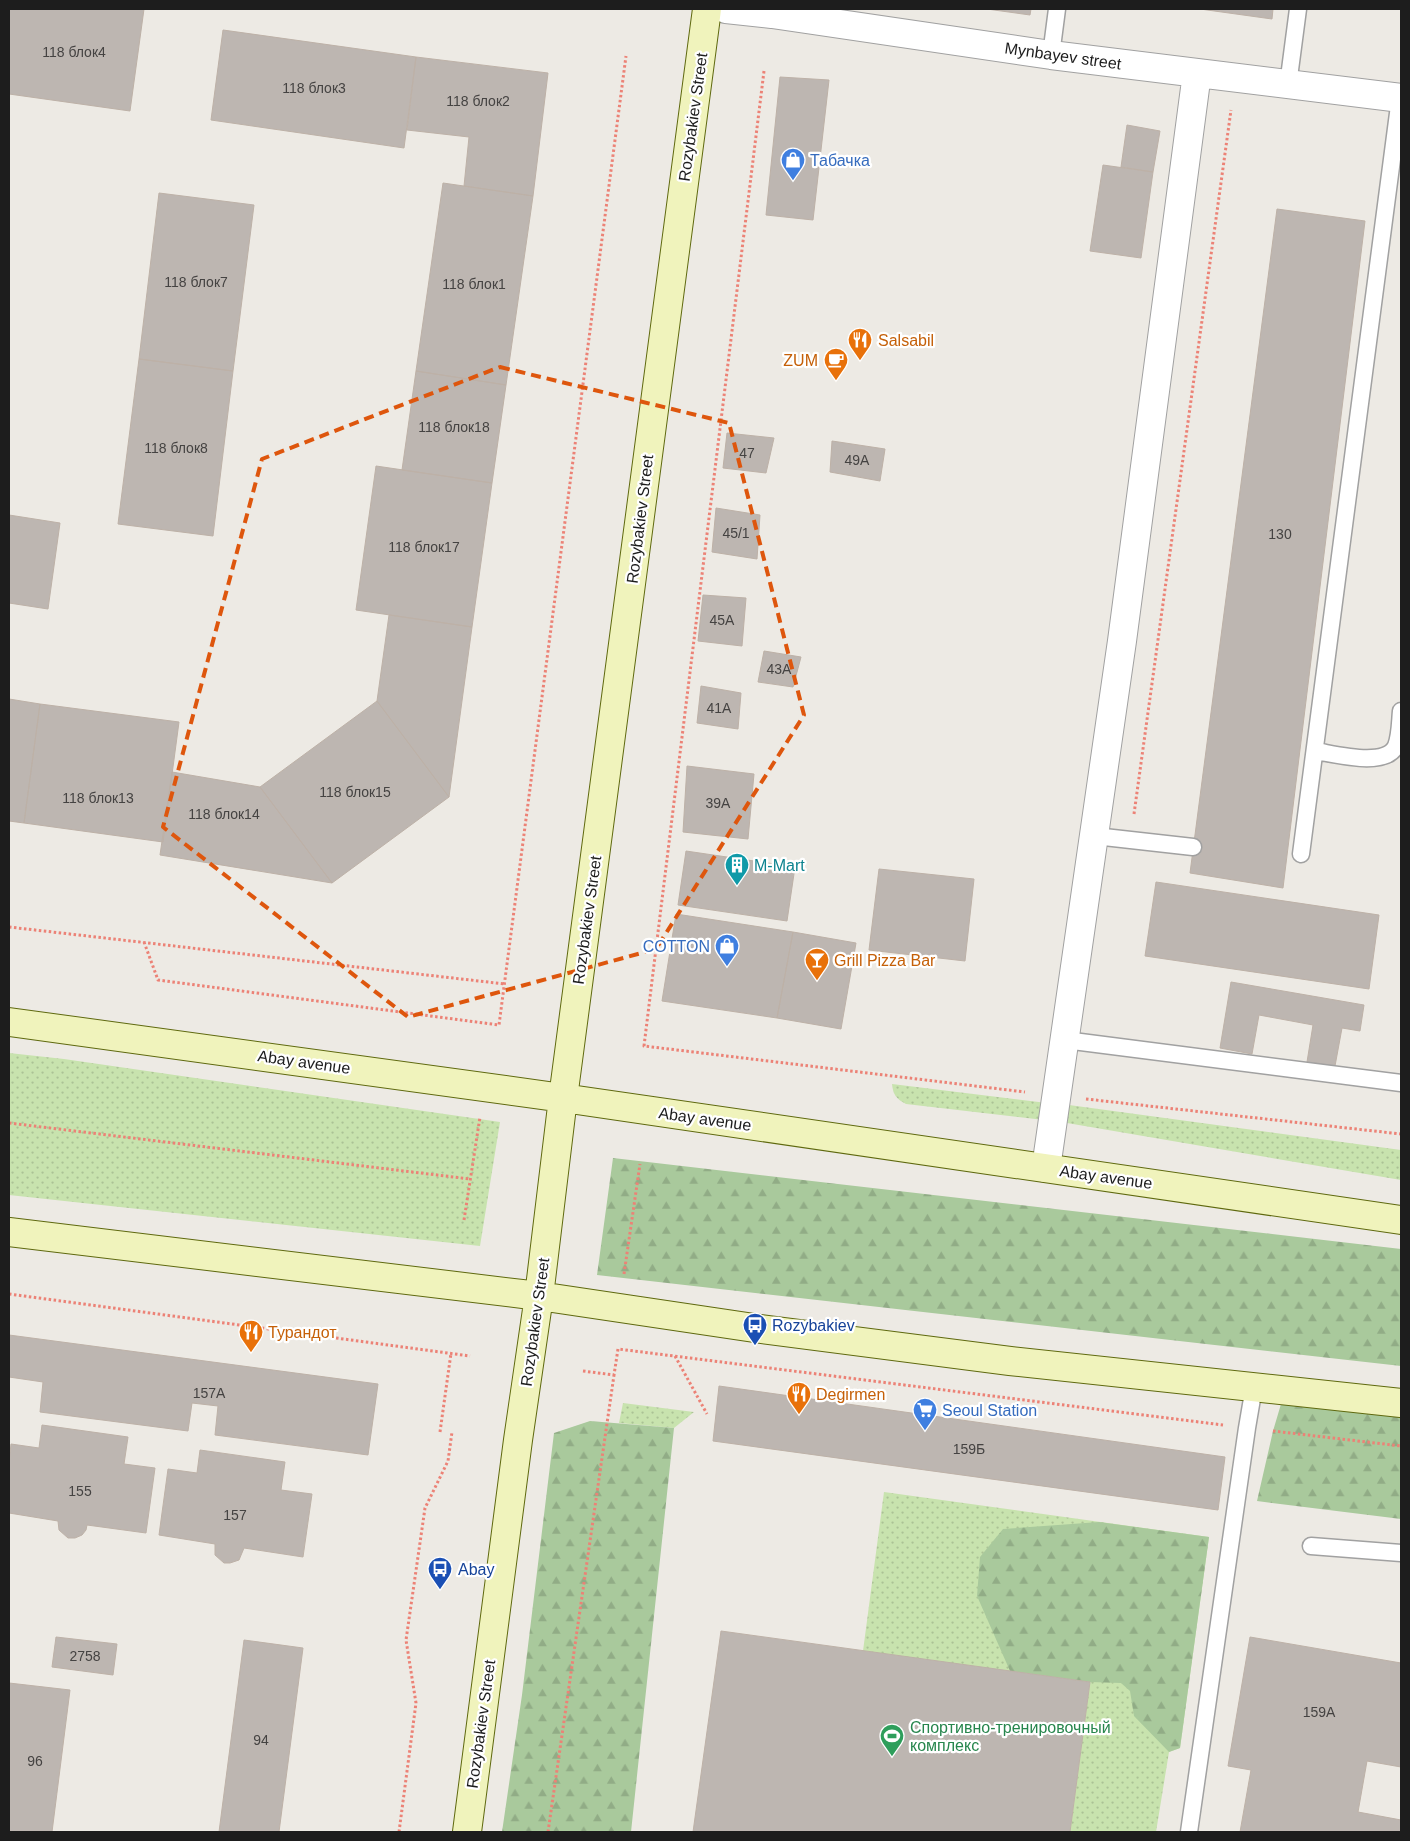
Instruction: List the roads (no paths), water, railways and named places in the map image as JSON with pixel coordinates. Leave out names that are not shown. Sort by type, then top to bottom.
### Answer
[{"type":"main road","name":"Rozybakiev Street","points":[[467,1832],[707,9]]},
{"type":"main road","name":"Abay avenue","points":[[9,1022],[563,1098],[1401,1220]]},
{"type":"main road","points":[[9,1232],[539,1296],[761,1329],[1010,1361],[1401,1404]]},
{"type":"street","name":"Mynbayev street","points":[[726,9],[1051,55],[1400,98]]},
{"type":"street","points":[[1046,1168],[1122,641],[1197,73]]},
{"type":"lane","points":[[1051,55],[1057,9]]},
{"type":"lane","points":[[1288,85],[1298,9]]},
{"type":"lane","points":[[1302,854],[1400,98]]},
{"type":"lane","points":[[1315,751],[1369,758],[1380,758],[1390,754],[1396,745],[1401,711]]},
{"type":"lane","points":[[1094,836],[1193,848]]},
{"type":"lane","points":[[1065,1040],[1401,1083]]},
{"type":"lane","points":[[1189,1832],[1254,1387]]},
{"type":"lane","points":[[1311,1546],[1401,1554]]},
{"type":"place","name":"Табачка","points":[[793,181]]},
{"type":"place","name":"Salsabil","points":[[860,361]]},
{"type":"place","name":"ZUM","points":[[836,381]]},
{"type":"place","name":"M-Mart","points":[[737,886]]},
{"type":"place","name":"COTTON","points":[[727,967]]},
{"type":"place","name":"Grill Pizza Bar","points":[[817,981]]},
{"type":"place","name":"Rozybakiev","points":[[755,1346]]},
{"type":"place","name":"Турандот","points":[[251,1353]]},
{"type":"place","name":"Degirmen","points":[[799,1415]]},
{"type":"place","name":"Seoul Station","points":[[925,1431]]},
{"type":"place","name":"Abay","points":[[440,1590]]},
{"type":"place","name":"Спортивно-тренировочный комплекс","points":[[892,1757]]}]
